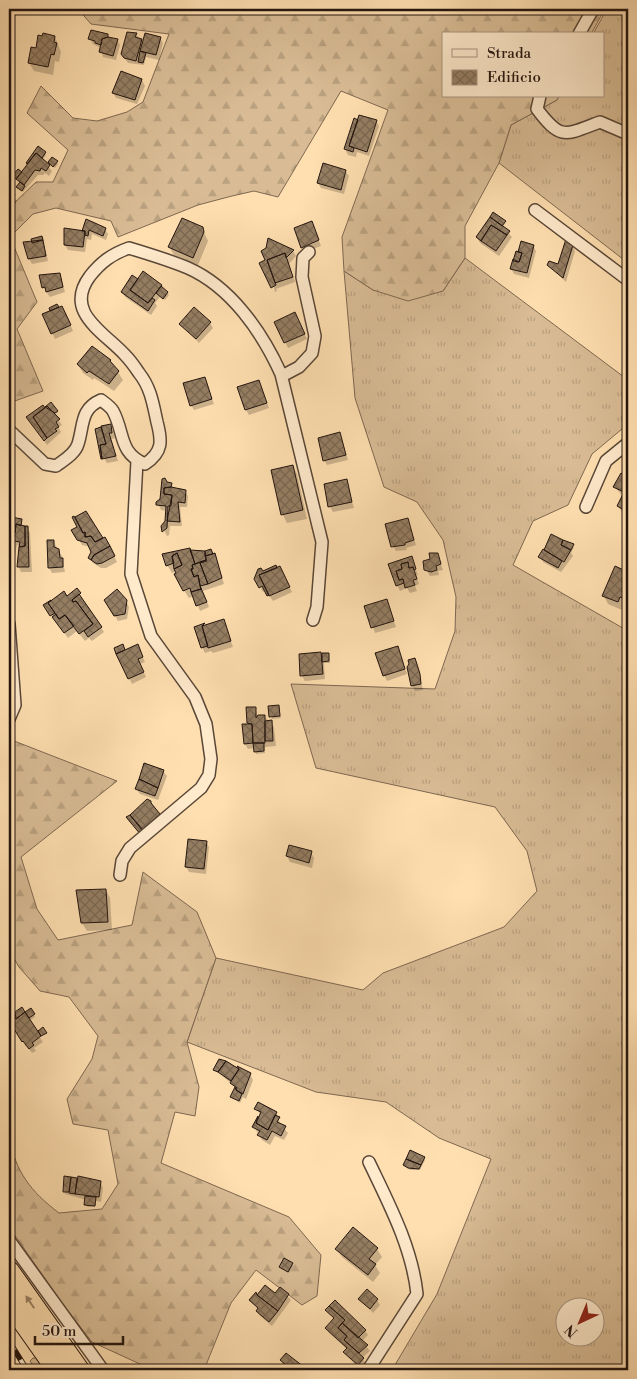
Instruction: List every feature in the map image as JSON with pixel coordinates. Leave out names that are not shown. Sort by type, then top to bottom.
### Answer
[{"type":"highway","points":[[9,1271],[79,1370]]},
{"type":"highway","points":[[9,1302],[56,1370]]},
{"type":"street","points":[[580,32],[593,9]]},
{"type":"street","points":[[540,98],[537,108],[551,128],[568,134],[600,122],[628,134]]},
{"type":"street","points":[[535,210],[628,280]]},
{"type":"street","points":[[9,430],[45,464],[56,466],[70,456],[78,444],[84,413],[94,403],[101,400],[112,410],[125,448],[133,459],[145,464],[155,458],[162,439],[153,398],[141,375],[125,354],[101,334],[90,320],[80,300],[80,294],[87,280],[110,255],[129,248],[189,268],[218,288],[257,330],[270,350],[282,376],[322,542],[318,598],[313,620]]},
{"type":"street","points":[[282,376],[299,368],[312,353],[315,336],[302,277],[303,258],[309,252]]},
{"type":"street","points":[[586,507],[606,462],[628,443]]},
{"type":"street","points":[[120,875],[122,861],[130,848],[201,788],[209,775],[211,758],[206,724],[195,697],[151,636],[131,574],[138,461]]},
{"type":"street","points":[[9,624],[15,705],[9,719]]},
{"type":"street","points":[[368,1370],[417,1294],[415,1280],[396,1218],[369,1162]]},
{"type":"street","points":[[9,1240],[103,1370]]},
{"type":"green space","points":[[78,9],[605,9],[592,32],[442,32],[442,98],[558,98],[511,125],[499,163],[465,226],[465,258],[443,291],[408,301],[373,290],[344,271],[342,237],[388,110],[341,91],[278,197],[254,191],[232,196],[198,205],[118,237],[111,221],[56,208],[33,214],[10,237],[37,302],[17,329],[43,391],[9,403],[9,208],[36,182],[53,182],[68,150],[27,113],[41,86],[73,118],[97,121],[127,112],[143,102],[169,34],[91,24]]},
{"type":"green space","points":[[607,9],[628,9],[628,263],[499,163],[511,125],[558,98],[604,98],[604,32],[594,32]]},
{"type":"green space","points":[[465,258],[628,380],[628,424],[592,454],[568,505],[533,521],[513,565],[628,631],[628,1370],[392,1370],[437,1294],[491,1159],[439,1138],[386,1102],[316,1092],[187,1042],[216,958],[363,990],[383,973],[504,927],[537,891],[527,851],[495,807],[316,768],[291,684],[435,689],[455,631],[456,597],[443,540],[417,502],[384,487],[355,398],[344,271],[373,290],[443,291]]},
{"type":"green space","points":[[9,739],[117,781],[21,857],[37,909],[58,940],[132,925],[143,872],[197,912],[216,958],[187,1042],[199,1087],[195,1116],[175,1112],[161,1163],[289,1217],[321,1255],[317,1296],[302,1305],[256,1270],[231,1303],[204,1370],[153,1370],[92,1342],[62,1303],[9,1227],[9,1137],[20,1171],[32,1189],[59,1213],[102,1209],[118,1184],[108,1130],[73,1124],[67,1099],[92,1059],[98,1036],[69,997],[40,991],[19,967],[9,950],[9,766],[12,763],[9,754]]},
{"type":"green space","points":[[33,1358],[38,1358],[47,1370],[36,1370],[30,1361]]},
{"type":"building","points":[[91,30],[108,34],[108,37],[102,39],[101,45],[95,43],[95,41],[88,39]]},
{"type":"building","points":[[127,32],[137,33],[135,37],[142,39],[136,61],[124,58],[121,54]]},
{"type":"building","points":[[43,33],[55,36],[54,42],[57,43],[54,55],[51,54],[48,67],[28,63],[31,47],[36,48],[38,35],[42,36]]},
{"type":"building","points":[[145,33],[161,37],[156,55],[140,51]]},
{"type":"building","points":[[108,37],[118,39],[113,56],[99,52],[102,39]]},
{"type":"building","points":[[140,51],[146,53],[143,63],[138,62]]},
{"type":"building","points":[[121,71],[142,79],[135,100],[112,93]]},
{"type":"building","points":[[359,115],[377,120],[367,152],[349,146]]},
{"type":"building","points":[[354,118],[358,120],[349,146],[354,148],[353,152],[344,149]]},
{"type":"building","points":[[38,146],[46,152],[42,158],[36,153],[27,164],[26,163]]},
{"type":"building","points":[[36,153],[50,165],[46,171],[41,168],[40,171],[35,170],[24,185],[16,179]]},
{"type":"building","points":[[52,157],[58,161],[53,167],[48,162]]},
{"type":"building","points":[[323,163],[346,170],[341,190],[317,183]]},
{"type":"building","points":[[18,169],[22,172],[16,179],[12,176]]},
{"type":"building","points":[[20,182],[25,186],[22,191],[16,187]]},
{"type":"building","points":[[9,191],[15,194],[10,204],[9,203]]},
{"type":"building","points":[[493,212],[506,221],[502,226],[490,217]]},
{"type":"building","points":[[490,217],[510,231],[507,235],[491,225],[481,241],[476,237]]},
{"type":"building","points":[[182,218],[203,227],[204,232],[193,258],[168,247]]},
{"type":"building","points":[[86,219],[106,228],[103,236],[89,230],[88,236],[85,235],[85,231],[82,231]]},
{"type":"building","points":[[312,221],[319,240],[301,248],[294,228]]},
{"type":"building","points":[[491,225],[507,235],[496,251],[481,241]]},
{"type":"building","points":[[64,228],[85,231],[83,247],[64,245]]},
{"type":"building","points":[[42,236],[43,240],[32,243],[31,239]]},
{"type":"building","points":[[268,238],[294,250],[286,258],[285,253],[267,260],[276,285],[271,288],[259,263],[265,260],[261,251],[266,248]]},
{"type":"building","points":[[566,239],[573,245],[563,278],[547,265],[549,261],[558,264]]},
{"type":"building","points":[[43,240],[46,256],[28,259],[23,242]]},
{"type":"building","points":[[521,241],[534,245],[527,273],[510,269],[513,259],[519,262],[522,253],[518,252]]},
{"type":"building","points":[[516,251],[522,253],[519,262],[513,261]]},
{"type":"building","points":[[285,253],[293,277],[275,283],[267,260]]},
{"type":"building","points":[[143,271],[162,285],[148,303],[130,290]]},
{"type":"building","points":[[60,273],[63,287],[46,292],[45,287],[42,288],[39,275]]},
{"type":"building","points":[[132,275],[138,279],[130,290],[148,303],[152,298],[155,300],[148,311],[121,292]]},
{"type":"building","points":[[161,286],[168,292],[163,299],[156,293]]},
{"type":"building","points":[[57,304],[59,307],[50,311],[49,308]]},
{"type":"building","points":[[62,306],[71,325],[51,334],[42,314]]},
{"type":"building","points":[[194,307],[211,322],[196,339],[179,324]]},
{"type":"building","points":[[295,312],[305,334],[284,343],[274,322]]},
{"type":"building","points":[[92,346],[111,360],[119,371],[109,384],[89,371],[87,373],[77,364]]},
{"type":"building","points":[[205,377],[212,399],[190,406],[183,383]]},
{"type":"building","points":[[259,380],[267,403],[245,410],[237,387]]},
{"type":"building","points":[[51,402],[58,411],[55,413],[45,407]]},
{"type":"building","points":[[43,405],[45,408],[33,417],[47,438],[44,441],[26,417]]},
{"type":"building","points":[[47,406],[60,419],[56,422],[59,427],[55,429],[57,431],[47,438],[33,417]]},
{"type":"building","points":[[111,424],[112,433],[109,433],[116,456],[102,459],[100,445],[106,444],[101,426]]},
{"type":"building","points":[[101,427],[106,444],[100,445],[102,459],[95,429]]},
{"type":"building","points":[[340,432],[346,455],[323,461],[318,438]]},
{"type":"building","points":[[293,465],[303,510],[281,515],[271,470]]},
{"type":"building","points":[[621,473],[628,477],[628,512],[617,506],[624,492],[613,487]]},
{"type":"building","points":[[165,478],[167,482],[172,483],[171,487],[164,488],[164,494],[172,495],[171,506],[168,506],[167,528],[162,532],[161,526],[165,521],[166,506],[156,505],[156,502],[160,499],[162,479]]},
{"type":"building","points":[[347,479],[352,502],[328,507],[324,484]]},
{"type":"building","points":[[171,487],[186,490],[185,503],[178,502],[180,522],[167,521],[172,495],[164,494],[164,488]]},
{"type":"building","points":[[86,511],[103,538],[95,542],[91,536],[85,537],[85,532],[83,533],[75,517]]},
{"type":"building","points":[[74,516],[83,533],[85,532],[85,537],[91,536],[95,542],[105,537],[110,546],[94,555],[91,560],[88,558],[91,552],[87,543],[77,540],[71,530],[77,527],[72,517]]},
{"type":"building","points":[[11,517],[22,519],[21,526],[16,524],[15,533],[9,532]]},
{"type":"building","points":[[408,518],[414,540],[405,543],[405,545],[391,547],[385,524]]},
{"type":"building","points":[[16,524],[25,526],[25,546],[19,547],[20,542],[14,541],[12,551],[9,550],[9,532],[15,533]]},
{"type":"building","points":[[25,526],[28,526],[29,567],[17,567],[19,547],[25,546]]},
{"type":"building","points":[[551,534],[563,540],[561,545],[571,550],[564,562],[544,550]]},
{"type":"building","points":[[47,540],[54,540],[54,547],[59,549],[60,558],[63,558],[63,567],[48,568]]},
{"type":"building","points":[[563,540],[574,544],[571,550],[561,545]]},
{"type":"building","points":[[110,546],[115,556],[97,564],[91,560],[94,555]]},
{"type":"building","points":[[190,548],[195,564],[192,565],[193,569],[191,569],[194,577],[198,575],[201,589],[191,592],[190,588],[183,591],[174,574],[176,573],[174,569],[182,565],[177,553],[172,556],[174,563],[166,566],[162,554]]},
{"type":"building","points":[[211,549],[213,554],[205,556],[205,551]]},
{"type":"building","points":[[543,549],[562,561],[558,568],[538,557]]},
{"type":"building","points":[[190,550],[205,551],[206,560],[195,564]]},
{"type":"building","points":[[177,553],[182,565],[174,569],[172,556]]},
{"type":"building","points":[[215,553],[222,578],[208,584],[200,563],[207,561],[205,556]]},
{"type":"building","points":[[429,553],[438,553],[441,564],[436,566],[437,570],[431,572],[424,570],[423,561],[430,559]]},
{"type":"building","points":[[412,556],[416,569],[414,570],[413,567],[409,568],[408,562],[401,564],[402,569],[396,571],[399,580],[403,579],[404,583],[396,586],[388,564]]},
{"type":"building","points":[[206,560],[200,563],[208,584],[200,586],[198,575],[194,577],[191,569],[193,569],[192,565]]},
{"type":"building","points":[[408,562],[409,568],[413,567],[417,579],[413,580],[415,585],[405,588],[403,579],[399,580],[396,571],[402,569],[401,564]]},
{"type":"building","points":[[276,565],[277,568],[259,575],[269,595],[267,596],[262,586],[259,588],[254,579],[258,569],[261,568],[263,571]]},
{"type":"building","points":[[280,566],[290,587],[269,596],[259,575]]},
{"type":"building","points":[[615,566],[628,572],[628,600],[620,597],[618,602],[602,596]]},
{"type":"building","points":[[200,586],[207,602],[196,606],[191,592],[201,589]]},
{"type":"building","points":[[77,588],[81,593],[72,600],[73,602],[76,601],[93,624],[79,634],[65,615],[59,619],[48,603],[64,591],[67,596]]},
{"type":"building","points":[[117,589],[127,600],[125,614],[114,616],[104,600]]},
{"type":"building","points":[[79,594],[102,627],[88,637],[84,631],[93,624],[76,601],[73,602],[72,600]]},
{"type":"building","points":[[387,599],[394,621],[371,628],[364,606]]},
{"type":"building","points":[[51,600],[48,603],[55,613],[50,616],[43,605]]},
{"type":"building","points":[[56,614],[59,619],[65,615],[74,626],[64,633],[52,617]]},
{"type":"building","points":[[224,619],[231,641],[208,648],[202,626]]},
{"type":"building","points":[[205,623],[202,626],[208,646],[201,648],[194,627]]},
{"type":"building","points":[[123,644],[125,650],[116,654],[114,648]]},
{"type":"building","points":[[138,644],[143,657],[138,659],[144,672],[128,679],[116,654]]},
{"type":"building","points":[[398,646],[405,669],[383,676],[375,653]]},
{"type":"building","points":[[321,652],[323,674],[300,676],[299,654]]},
{"type":"building","points":[[322,653],[329,653],[329,661],[322,662]]},
{"type":"building","points":[[415,658],[421,684],[411,686],[407,667],[409,664],[408,660]]},
{"type":"building","points":[[279,705],[280,716],[269,717],[268,706]]},
{"type":"building","points":[[246,707],[256,707],[256,718],[258,715],[265,715],[265,743],[253,743],[252,724],[247,723]]},
{"type":"building","points":[[272,720],[273,741],[265,741],[265,721]]},
{"type":"building","points":[[242,724],[252,724],[253,743],[244,744]]},
{"type":"building","points":[[253,743],[264,743],[264,751],[254,752]]},
{"type":"building","points":[[144,763],[164,770],[158,788],[139,779]]},
{"type":"building","points":[[139,779],[158,788],[155,796],[135,789]]},
{"type":"building","points":[[147,799],[151,801],[160,814],[142,830],[130,815]]},
{"type":"building","points":[[130,815],[145,832],[141,835],[126,817]]},
{"type":"building","points":[[188,839],[207,841],[204,869],[185,867]]},
{"type":"building","points":[[289,845],[312,851],[309,863],[286,856]]},
{"type":"building","points":[[106,889],[108,922],[81,923],[76,890]]},
{"type":"building","points":[[22,1007],[25,1012],[16,1019],[15,1012]]},
{"type":"building","points":[[31,1008],[35,1014],[29,1018],[25,1012]]},
{"type":"building","points":[[25,1012],[41,1036],[32,1043],[34,1045],[29,1049],[22,1042],[9,1021],[14,1016],[16,1019]]},
{"type":"building","points":[[43,1027],[47,1033],[41,1036],[38,1031]]},
{"type":"building","points":[[219,1059],[226,1061],[218,1072],[213,1070]]},
{"type":"building","points":[[226,1061],[239,1069],[231,1081],[218,1072]]},
{"type":"building","points":[[237,1066],[251,1073],[243,1094],[230,1083],[239,1069]]},
{"type":"building","points":[[235,1087],[242,1094],[239,1101],[230,1097]]},
{"type":"building","points":[[258,1102],[277,1112],[268,1130],[256,1123],[261,1112],[254,1109]]},
{"type":"building","points":[[275,1115],[280,1117],[277,1122],[286,1126],[281,1136],[272,1131],[267,1140],[257,1135],[260,1131],[252,1127],[258,1116],[256,1123],[268,1130]]},
{"type":"building","points":[[410,1150],[425,1157],[421,1165],[406,1159]]},
{"type":"building","points":[[406,1159],[421,1165],[419,1169],[408,1168],[403,1165]]},
{"type":"building","points":[[64,1176],[71,1177],[69,1192],[63,1192]]},
{"type":"building","points":[[78,1176],[101,1181],[99,1197],[75,1194]]},
{"type":"building","points":[[71,1177],[77,1178],[75,1194],[69,1193]]},
{"type":"building","points":[[85,1196],[96,1197],[95,1206],[84,1205]]},
{"type":"building","points":[[353,1227],[378,1248],[369,1259],[376,1264],[368,1275],[335,1249]]},
{"type":"building","points":[[284,1258],[293,1263],[288,1272],[279,1267]]},
{"type":"building","points":[[265,1285],[275,1293],[280,1287],[289,1294],[278,1311],[257,1295]]},
{"type":"building","points":[[367,1289],[378,1299],[370,1309],[358,1299]]},
{"type":"building","points":[[256,1292],[257,1295],[278,1311],[269,1322],[256,1311],[258,1308],[249,1300]]},
{"type":"building","points":[[335,1300],[366,1330],[358,1338],[342,1323],[345,1320],[329,1306]]},
{"type":"building","points":[[329,1306],[345,1320],[338,1328],[347,1336],[344,1340],[364,1358],[358,1365],[343,1352],[347,1348],[325,1328],[334,1318],[325,1310]]},
{"type":"building","points":[[342,1323],[368,1345],[359,1353],[344,1340],[347,1336],[338,1328]]},
{"type":"building","points":[[286,1353],[308,1370],[292,1370],[280,1360]]},
{"type":"building","points":[[126,1365],[132,1370],[121,1370]]},
{"type":"railway","points":[[9,1341],[27,1370]]}]
